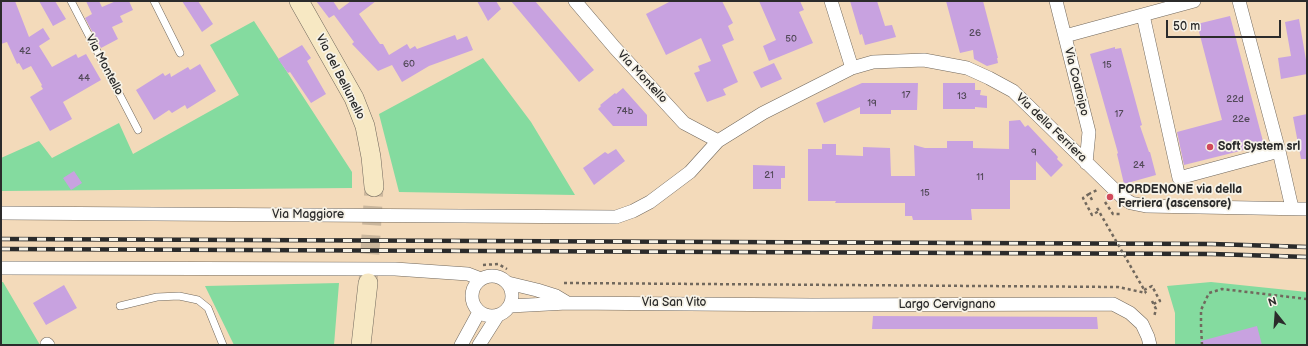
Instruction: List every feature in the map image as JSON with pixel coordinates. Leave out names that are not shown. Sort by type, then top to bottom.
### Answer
[{"type":"street","name":"Via Montello","points":[[575,1],[615,48],[684,123],[718,141]]},
{"type":"street","points":[[830,1],[852,68]]},
{"type":"street","name":"Via Codroipo","points":[[1056,1],[1089,132],[1086,163]]},
{"type":"street","points":[[1065,36],[1194,1]]},
{"type":"street","points":[[1239,1],[1279,151],[1292,208]]},
{"type":"street","name":"Via del Bellunello","points":[[303,9],[354,98],[365,126],[371,157],[374,186]]},
{"type":"street","points":[[1143,15],[1179,178],[1279,151]]},
{"type":"street","name":"Via della Ferriera","points":[[616,217],[634,212],[650,202],[690,172],[718,141],[763,113],[852,68],[873,62],[924,60],[967,68],[1013,91],[1086,163],[1123,198],[1131,203],[1146,206],[1307,209]]},
{"type":"street","name":"Via Maggiore","points":[[1,213],[616,217]]},
{"type":"street","points":[[1,268],[395,269],[468,274],[482,279]]},
{"type":"street","points":[[493,276],[510,277],[512,294],[510,306],[503,314],[492,316],[479,312],[472,301],[473,288],[477,283],[482,279],[493,276]]},
{"type":"street","name":"Via San Vito","points":[[510,277],[543,292],[556,296],[567,303]]},
{"type":"street","points":[[366,339],[368,283]]},
{"type":"street","name":"Via San Vito","points":[[510,306],[567,303],[781,304]]},
{"type":"street","name":"Largo Cervignano","points":[[781,304],[1113,304],[1130,313],[1142,324],[1150,345]]},
{"type":"street","points":[[461,345],[479,312]]},
{"type":"street","points":[[479,345],[498,316]]},
{"type":"lane","name":"Via Montello","points":[[70,1],[138,130]]},
{"type":"lane","points":[[154,1],[180,53]]},
{"type":"lane","points":[[120,306],[157,297],[179,296],[198,300],[208,308],[223,345]]},
{"type":"path","points":[[1089,194],[1083,198],[1092,215],[1098,210],[1145,291]]},
{"type":"path","points":[[476,264],[498,264],[510,277]]},
{"type":"path","points":[[561,283],[1118,287],[1145,291],[1152,286],[1160,301],[1153,304]]},
{"type":"path","points":[[1202,345],[1201,310],[1209,293],[1222,289],[1307,299]]},
{"type":"green space","points":[[254,21],[352,172],[352,188],[1,191],[1,158],[39,141],[52,158],[119,123],[133,154],[239,95],[210,45]]},
{"type":"green space","points":[[483,58],[531,122],[575,195],[399,192],[379,114]]},
{"type":"green space","points":[[1,282],[3,282],[40,345],[1,345]]},
{"type":"green space","points":[[1211,282],[1307,292],[1307,345],[1175,345],[1175,313],[1167,286]]},
{"type":"green space","points":[[339,283],[334,345],[234,345],[205,286]]},
{"type":"building","points":[[1,1],[15,1],[29,37],[43,28],[50,39],[39,46],[52,67],[76,54],[78,58],[86,54],[101,80],[63,102],[72,119],[50,131],[30,97],[43,89],[41,86],[42,85],[31,66],[23,70],[19,63],[17,64],[7,42],[1,44]]},
{"type":"building","points":[[39,1],[55,1],[66,19],[53,26]]},
{"type":"building","points":[[86,1],[99,1],[102,7],[116,1],[129,1],[133,10],[120,16],[123,22],[112,27],[118,39],[101,48],[85,18],[92,14]]},
{"type":"building","points":[[182,1],[198,1],[213,24],[202,32]]},
{"type":"building","points":[[316,1],[333,1],[339,10],[351,1],[376,1],[359,14],[380,44],[383,44],[389,55],[407,44],[410,49],[415,46],[417,49],[455,35],[457,40],[467,36],[473,50],[429,66],[402,82],[392,65],[378,71],[352,44],[354,42],[334,15],[329,18]]},
{"type":"building","points":[[477,1],[496,1],[501,9],[488,21]]},
{"type":"building","points":[[511,1],[535,1],[594,70],[579,82]]},
{"type":"building","points":[[671,1],[722,1],[733,23],[728,26],[734,40],[722,45],[738,82],[723,89],[726,95],[707,102],[694,73],[700,71],[698,66],[711,61],[701,38],[666,55],[646,14]]},
{"type":"building","points":[[759,1],[800,1],[804,10],[799,12],[813,43],[769,61],[763,46],[776,40]]},
{"type":"building","points":[[850,1],[877,1],[885,26],[892,25],[896,37],[865,45],[862,34],[860,35]]},
{"type":"building","points":[[946,1],[983,1],[998,63],[987,66],[974,59],[973,50],[960,53]]},
{"type":"building","points":[[1230,16],[1264,145],[1184,165],[1177,132],[1222,120],[1197,24]]},
{"type":"building","points":[[1299,19],[1307,74],[1281,79],[1278,58],[1291,56],[1285,22]]},
{"type":"building","points":[[302,45],[311,58],[307,61],[326,94],[311,103],[290,72],[288,73],[278,59]]},
{"type":"building","points":[[1115,47],[1115,49],[1121,48],[1142,125],[1140,126],[1150,152],[1156,175],[1124,184],[1118,153],[1090,54]]},
{"type":"building","points":[[774,63],[782,79],[761,88],[753,72]]},
{"type":"building","points":[[200,64],[216,91],[187,109],[185,105],[172,113],[169,110],[154,120],[136,90],[163,73],[165,76],[170,73],[171,77],[188,67],[190,70]]},
{"type":"building","points":[[862,83],[918,83],[917,110],[891,110],[891,114],[860,114],[860,107],[824,123],[816,103]]},
{"type":"building","points":[[943,83],[975,83],[975,90],[981,90],[980,95],[987,96],[987,108],[975,107],[975,109],[943,109]]},
{"type":"building","points":[[623,88],[647,115],[647,126],[613,126],[598,109],[601,106],[600,105]]},
{"type":"building","points":[[1307,114],[1307,159],[1301,159],[1293,117]]},
{"type":"building","points":[[1020,120],[1025,127],[1028,125],[1058,157],[1057,159],[1063,165],[1051,177],[1036,161],[1036,180],[1010,180],[1010,209],[971,209],[972,220],[913,220],[912,216],[905,216],[905,203],[835,203],[836,201],[808,201],[808,149],[822,149],[822,144],[836,144],[836,155],[863,156],[863,147],[890,148],[891,176],[915,176],[914,145],[925,148],[947,148],[947,141],[973,141],[973,148],[1009,149],[1009,121]]},
{"type":"building","points":[[616,149],[625,161],[594,185],[583,168],[605,152],[608,154]]},
{"type":"building","points":[[753,165],[785,166],[785,178],[781,178],[781,189],[753,189]]},
{"type":"building","points":[[74,171],[82,183],[71,190],[63,178]]},
{"type":"building","points":[[64,285],[77,308],[46,325],[33,303]]},
{"type":"building","points":[[873,316],[1097,317],[1098,329],[872,329]]},
{"type":"building","points":[[1257,326],[1262,345],[1201,345],[1201,341]]},
{"type":"tunnel","points":[[368,283],[374,187]]},
{"type":"railway","points":[[1,239],[1212,244],[1307,247]]},
{"type":"railway","points":[[1,249],[1212,254],[1307,257]]},
{"type":"place","name":"Soft System srl","points":[[1210,147]]},
{"type":"place","name":"PORDENONE via della Ferriera (ascensore)","points":[[1110,197]]}]
